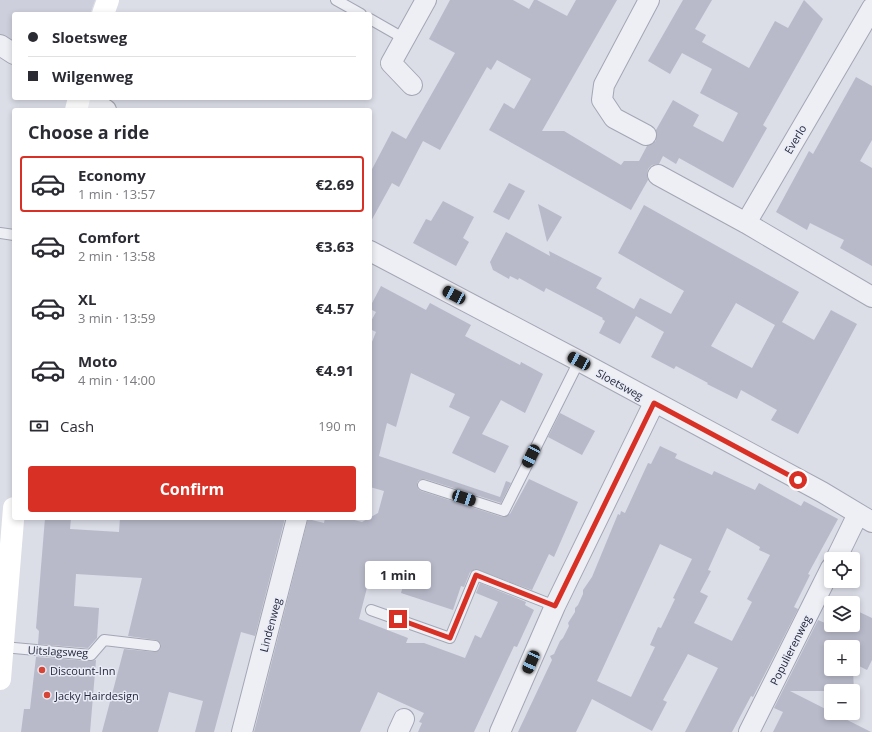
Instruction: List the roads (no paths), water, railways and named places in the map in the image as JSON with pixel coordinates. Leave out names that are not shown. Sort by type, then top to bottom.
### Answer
[{"type":"street","points":[[104,12],[108,0]]},
{"type":"street","points":[[412,86],[391,63],[426,0]]},
{"type":"street","points":[[646,135],[614,118],[602,100],[604,85],[649,0]]},
{"type":"street","name":"Everlo","points":[[746,223],[872,8]]},
{"type":"street","points":[[0,45],[12,53]]},
{"type":"street","points":[[89,100],[103,108]]},
{"type":"street","points":[[658,175],[746,223],[872,297]]},
{"type":"street","name":"Sloetsweg","points":[[372,252],[579,361],[654,403],[822,492],[865,518]]},
{"type":"street","points":[[500,732],[555,606],[654,403]]},
{"type":"street","points":[[841,552],[865,518]]},
{"type":"street","points":[[0,679],[13,520]]},
{"type":"street","name":"Lindenweg","points":[[242,732],[296,520]]},
{"type":"street","name":"Populierenweg","points":[[749,732],[824,582]]},
{"type":"lane","points":[[336,0],[357,12]]},
{"type":"lane","points":[[372,20],[405,39]]},
{"type":"lane","points":[[0,233],[12,235]]},
{"type":"lane","points":[[423,485],[504,511],[579,361]]},
{"type":"lane","points":[[371,610],[450,638],[476,575],[555,606]]},
{"type":"lane","name":"Uitslagsweg","points":[[3,647],[91,655],[104,640],[155,646]]},
{"type":"place","name":"Discount-Inn","points":[[42,670]]},
{"type":"place","name":"Jacky Hairdesign","points":[[47,695]]}]
